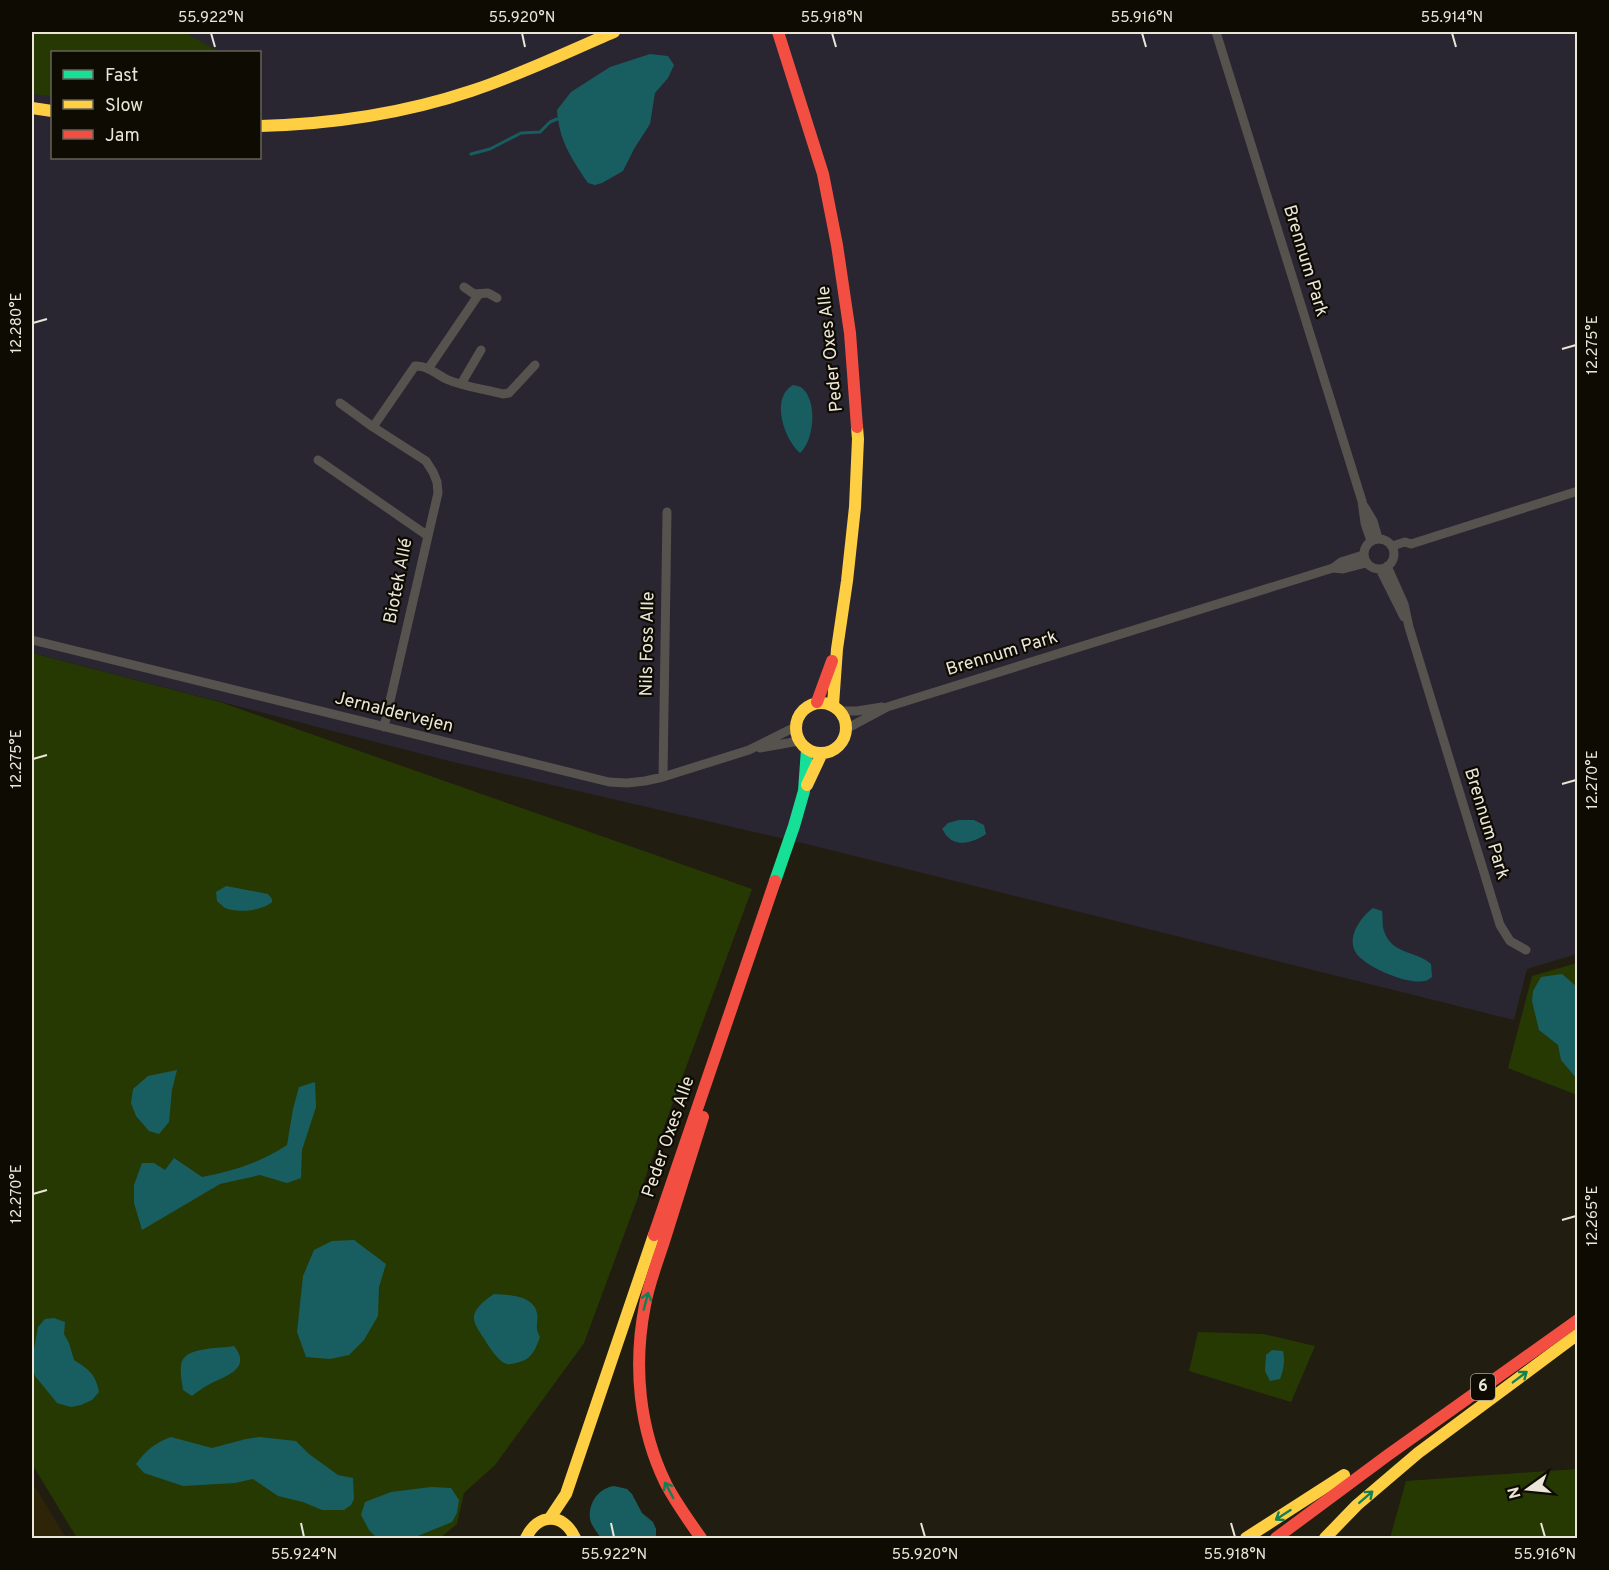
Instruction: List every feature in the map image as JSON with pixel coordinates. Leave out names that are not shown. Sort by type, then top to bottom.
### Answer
[{"type":"main road","points":[[261,126],[342,121],[442,100],[504,78],[614,32]]},
{"type":"main road","name":"Peder Oxes Alle","points":[[771,32],[784,53]]},
{"type":"main road","name":"Peder Oxes Alle","points":[[778,32],[823,174],[837,245],[850,333],[858,438],[855,507],[837,649],[837,708]]},
{"type":"main road","points":[[32,108],[51,111]]},
{"type":"main road","name":"Peder Oxes Alle","points":[[817,702],[837,649]]},
{"type":"main road","points":[[817,702],[837,708],[845,719],[846,729],[839,746],[822,753],[803,745],[795,727],[802,711],[810,704],[817,702]]},
{"type":"main road","name":"Peder Oxes Alle","points":[[803,745],[804,791]]},
{"type":"main road","name":"Peder Oxes Alle","points":[[526,1539],[533,1525],[550,1518],[566,1494],[721,1042],[804,791],[822,753]]},
{"type":"main road","points":[[701,1539],[666,1486],[652,1449],[644,1425],[640,1401],[638,1352],[645,1303],[706,1110],[721,1042]]},
{"type":"main road","name":"6","points":[[1276,1539],[1388,1455],[1578,1320]]},
{"type":"main road","points":[[1325,1539],[1357,1505],[1418,1453],[1578,1334]]},
{"type":"main road","points":[[1246,1539],[1343,1475],[1388,1455]]},
{"type":"main road","name":"Peder Oxes Alle","points":[[564,1522],[566,1494]]},
{"type":"main road","points":[[550,1518],[564,1522],[570,1527],[575,1539]]},
{"type":"street","name":"Brennum Park","points":[[1216,32],[1362,501],[1365,523],[1374,539]]},
{"type":"street","points":[[464,287],[474,294],[488,293],[497,298]]},
{"type":"street","points":[[428,369],[479,294]]},
{"type":"street","points":[[461,384],[481,350]]},
{"type":"street","points":[[373,427],[413,368],[418,365],[446,379],[503,394],[509,393],[535,365]]},
{"type":"street","points":[[340,403],[426,461],[437,482],[438,493],[428,536]]},
{"type":"street","name":"Biotek Allé","points":[[318,460],[428,536],[384,727]]},
{"type":"street","points":[[1393,550],[1407,549],[1411,544],[1578,490]]},
{"type":"street","name":"Nils Foss Alle","points":[[663,777],[667,512]]},
{"type":"street","points":[[1374,539],[1386,540],[1393,550],[1393,559],[1384,568],[1370,566],[1365,559],[1364,548],[1374,539]]},
{"type":"street","name":"Brennum Park","points":[[837,708],[857,711],[887,707],[1333,568],[1341,562],[1365,559]]},
{"type":"street","name":"Brennum Park","points":[[1384,568],[1404,604],[1500,925],[1510,941],[1526,950]]},
{"type":"street","name":"Jernaldervejen","points":[[32,640],[609,782],[627,783],[663,777],[749,750],[795,727]]},
{"type":"street","name":"Brennum Park","points":[[846,729],[887,707]]},
{"type":"street","name":"Jernaldervejen","points":[[749,750],[803,745]]},
{"type":"shaded area","points":[[32,32],[1577,32],[1577,954],[1527,969],[1514,1020],[806,844],[449,761],[32,653]]},
{"type":"shaded area","points":[[32,1482],[66,1538],[32,1538]]},
{"type":"green space","points":[[32,32],[190,32],[189,35],[218,51],[51,51],[51,96],[32,94]]},
{"type":"green space","points":[[32,653],[220,702],[752,889],[584,1343],[495,1465],[464,1493],[457,1524],[440,1538],[77,1538],[32,1464]]},
{"type":"green space","points":[[1577,963],[1577,1095],[1508,1068],[1532,976]]},
{"type":"green space","points":[[1198,1332],[1263,1334],[1315,1346],[1291,1402],[1189,1371]]},
{"type":"green space","points":[[1577,1469],[1577,1538],[1390,1538],[1406,1481]]},
{"type":"water","points":[[650,54],[668,56],[674,65],[668,78],[655,93],[650,124],[623,171],[602,183],[595,185],[588,183],[567,148],[560,131],[557,110],[571,92],[610,67]]},
{"type":"water","points":[[793,385],[801,387],[807,394],[812,411],[811,431],[800,453],[789,438],[782,419],[782,399]]},
{"type":"water","points":[[974,820],[984,825],[986,834],[962,843],[952,840],[942,829],[948,823]]},
{"type":"water","points":[[226,886],[268,894],[272,902],[249,910],[225,908],[217,901],[216,892]]},
{"type":"water","points":[[1373,908],[1382,911],[1383,929],[1392,944],[1431,964],[1432,977],[1426,981],[1417,982],[1398,978],[1368,964],[1356,953],[1353,940],[1356,928]]},
{"type":"water","points":[[1562,974],[1577,987],[1577,1079],[1561,1060],[1558,1045],[1539,1030],[1532,1001],[1533,991],[1541,977]]},
{"type":"water","points":[[177,1070],[172,1090],[169,1122],[159,1134],[149,1131],[136,1116],[131,1103],[133,1089],[148,1076]]},
{"type":"water","points":[[315,1082],[316,1107],[302,1150],[301,1178],[287,1183],[260,1175],[220,1184],[142,1230],[134,1203],[134,1185],[142,1163],[154,1163],[165,1170],[174,1158],[202,1177],[236,1169],[266,1157],[287,1145],[299,1087]]},
{"type":"water","points":[[354,1240],[386,1264],[379,1287],[378,1316],[364,1340],[349,1355],[330,1359],[306,1357],[297,1332],[303,1276],[314,1250],[332,1241]]},
{"type":"water","points":[[494,1294],[520,1297],[535,1307],[537,1330],[540,1337],[532,1354],[521,1362],[504,1363],[494,1354],[478,1330],[474,1315],[484,1301]]},
{"type":"water","points":[[54,1318],[65,1322],[64,1334],[74,1360],[91,1373],[98,1386],[99,1392],[92,1400],[81,1405],[71,1407],[57,1403],[35,1376],[32,1360],[38,1327],[45,1319]]},
{"type":"water","points":[[234,1346],[240,1361],[234,1371],[192,1396],[183,1390],[181,1366],[188,1355],[202,1350]]},
{"type":"water","points":[[1272,1350],[1283,1351],[1284,1362],[1280,1379],[1270,1381],[1265,1371],[1266,1355]]},
{"type":"water","points":[[171,1437],[212,1448],[259,1437],[296,1441],[309,1454],[338,1475],[353,1478],[354,1499],[351,1505],[344,1510],[322,1510],[303,1502],[278,1496],[253,1479],[235,1483],[183,1486],[144,1473],[136,1464],[151,1448]]},
{"type":"water","points":[[614,1486],[627,1489],[632,1494],[642,1513],[653,1522],[656,1538],[600,1537],[591,1521],[592,1502],[603,1490]]},
{"type":"water","points":[[431,1487],[451,1488],[459,1500],[457,1513],[452,1522],[413,1538],[377,1538],[369,1530],[361,1515],[365,1502],[391,1492]]},
{"type":"waterway","points":[[471,154],[490,149],[521,133],[540,132],[550,122],[557,119]]},
{"type":"traffic: fast","points":[[775,881],[804,791],[807,749]]},
{"type":"traffic: slow","points":[[261,126],[340,120],[419,106],[507,78],[614,32]]},
{"type":"traffic: slow","points":[[32,108],[51,111]]},
{"type":"traffic: slow","points":[[833,705],[837,649],[855,507],[857,427]]},
{"type":"traffic: slow","points":[[816,703],[826,703],[839,710],[846,723],[846,728],[846,733],[839,746],[826,753],[816,753],[807,749],[800,742],[796,733],[796,723],[800,714],[807,707],[816,703]]},
{"type":"traffic: slow","points":[[807,785],[822,753]]},
{"type":"traffic: slow","points":[[550,1518],[566,1494],[654,1235]]},
{"type":"traffic: slow","points":[[1325,1538],[1357,1505],[1418,1453],[1578,1334]]},
{"type":"traffic: slow","points":[[1246,1538],[1344,1475]]},
{"type":"traffic: slow","points":[[526,1538],[537,1524],[551,1519],[564,1524],[575,1538]]},
{"type":"traffic: jam","points":[[778,32],[823,174],[837,245],[850,333],[857,427]]},
{"type":"traffic: jam","points":[[817,702],[832,661]]},
{"type":"traffic: jam","points":[[654,1235],[775,881]]},
{"type":"traffic: jam","points":[[701,1538],[670,1491],[657,1463],[644,1419],[639,1351],[647,1296],[703,1117]]},
{"type":"traffic: jam","points":[[1276,1538],[1578,1320]]}]
